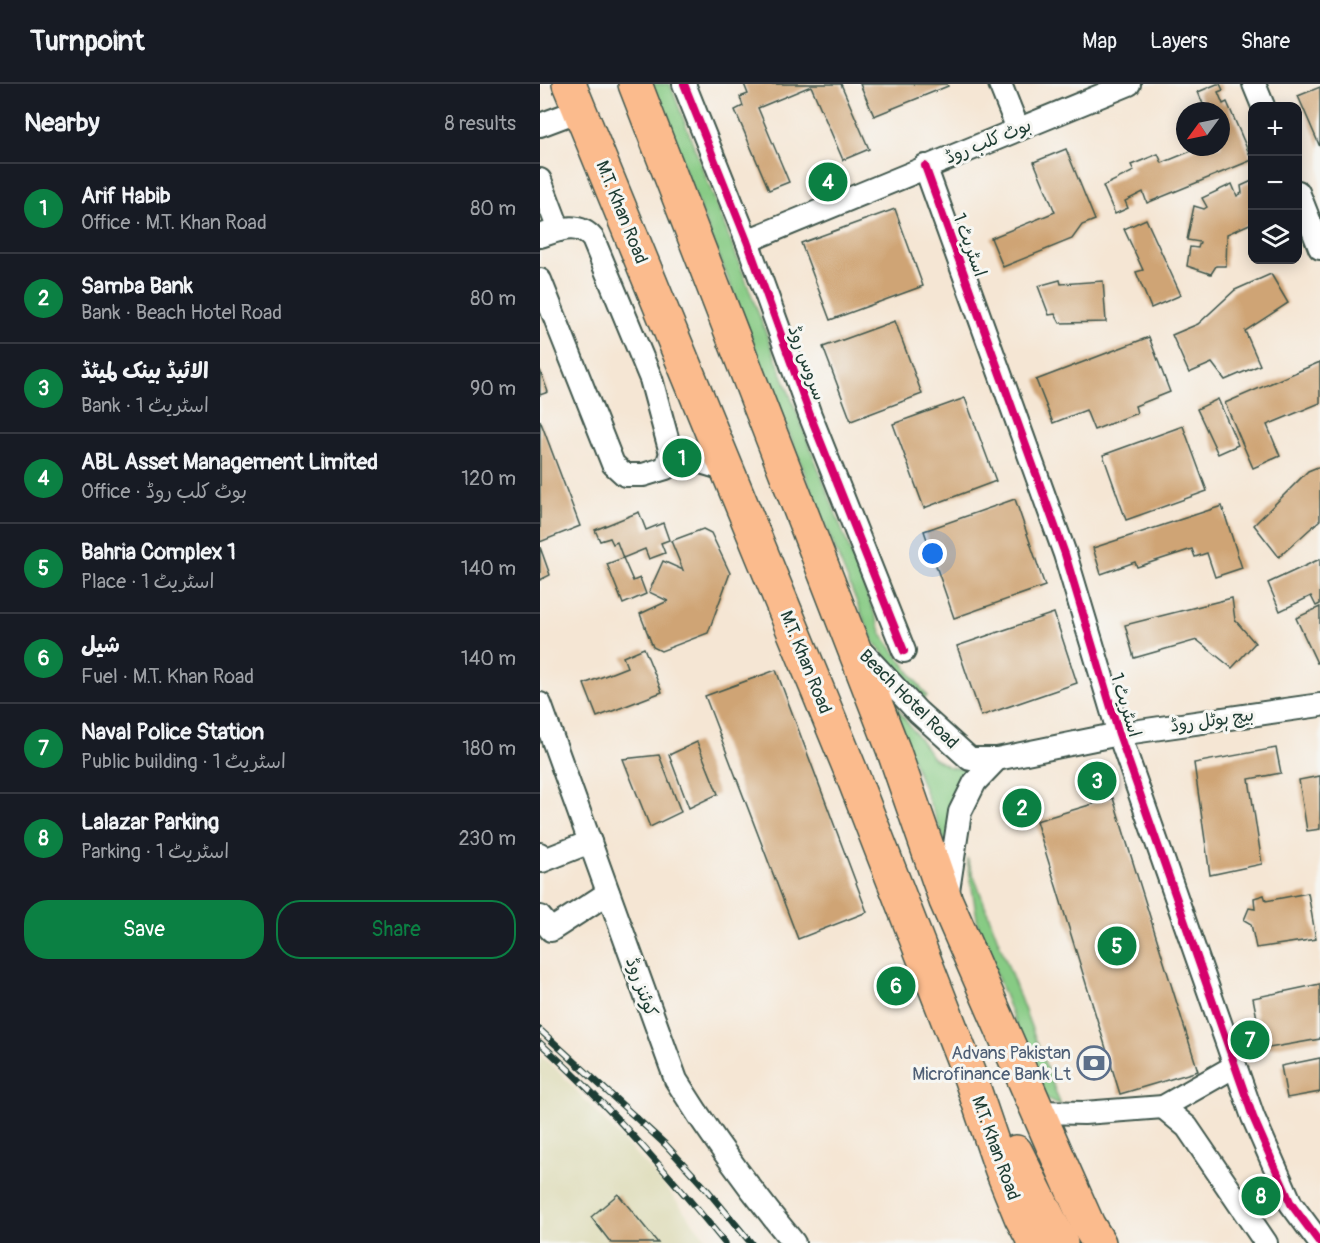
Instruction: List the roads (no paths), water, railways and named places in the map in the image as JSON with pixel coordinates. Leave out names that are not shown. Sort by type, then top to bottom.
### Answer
[{"type":"highway","points":[[635,84],[893,749],[946,901],[1088,1225],[1100,1243]]},
{"type":"highway","name":"M.T. Khan Road","points":[[575,97],[850,769],[970,1077],[1021,1217],[1057,1235]]},
{"type":"highway","points":[[1038,1112],[1036,1138],[1057,1235]]},
{"type":"street","name":"سروس روڈ","points":[[684,84],[747,241],[810,415],[904,651]]},
{"type":"street","points":[[1000,84],[1018,129]]},
{"type":"street","name":"بوٹ کلب روڈ","points":[[747,241],[925,166],[1130,84]]},
{"type":"street","points":[[1254,84],[1261,102]]},
{"type":"street","points":[[540,125],[575,97]]},
{"type":"street","name":"اسٹریٹ 1","points":[[925,166],[1065,554],[1119,734],[1253,1117],[1309,1240]]},
{"type":"street","points":[[540,180],[550,233],[578,227],[587,231],[593,239],[651,379],[671,453],[666,468],[644,475],[624,475],[613,464],[540,280]]},
{"type":"street","points":[[1302,202],[1320,248]]},
{"type":"street","points":[[671,453],[727,470]]},
{"type":"street","name":"Beach Hotel Road","points":[[847,635],[911,705],[970,759],[998,759]]},
{"type":"street","name":"کوئنز روڈ","points":[[540,704],[676,1080],[749,1188],[794,1243]]},
{"type":"street","name":"بیچ ہوٹل روڈ","points":[[998,759],[1119,734],[1320,705]]},
{"type":"street","points":[[946,901],[960,812],[975,782],[998,759]]},
{"type":"street","points":[[540,854],[543,861],[590,843]]},
{"type":"street","points":[[540,917],[551,930],[608,893]]},
{"type":"street","points":[[1038,1112],[1084,1113],[1163,1107],[1235,1066]]},
{"type":"street","points":[[1163,1107],[1187,1127],[1266,1243]]},
{"type":"railway","points":[[540,1030],[666,1145],[751,1243]]},
{"type":"railway","points":[[540,1043],[636,1139],[725,1243]]},
{"type":"place","name":"ABL Asset Management Limited","points":[[828,182]]},
{"type":"place","name":"Arif Habib","points":[[682,458]]},
{"type":"place","name":"الائیڈ بینک لمیٹڈ","points":[[1097,781]]},
{"type":"place","name":"Samba Bank","points":[[1022,808]]},
{"type":"place","name":"Bahria Complex 1","points":[[1117,946]]},
{"type":"place","name":"شیل","points":[[896,986]]},
{"type":"place","name":"Naval Police Station","points":[[1250,1040]]},
{"type":"place","name":"Advans Pakistan Microfinance Bank Lt","points":[[1094,1063]]},
{"type":"place","name":"Lalazar Parking","points":[[1261,1196]]}]
